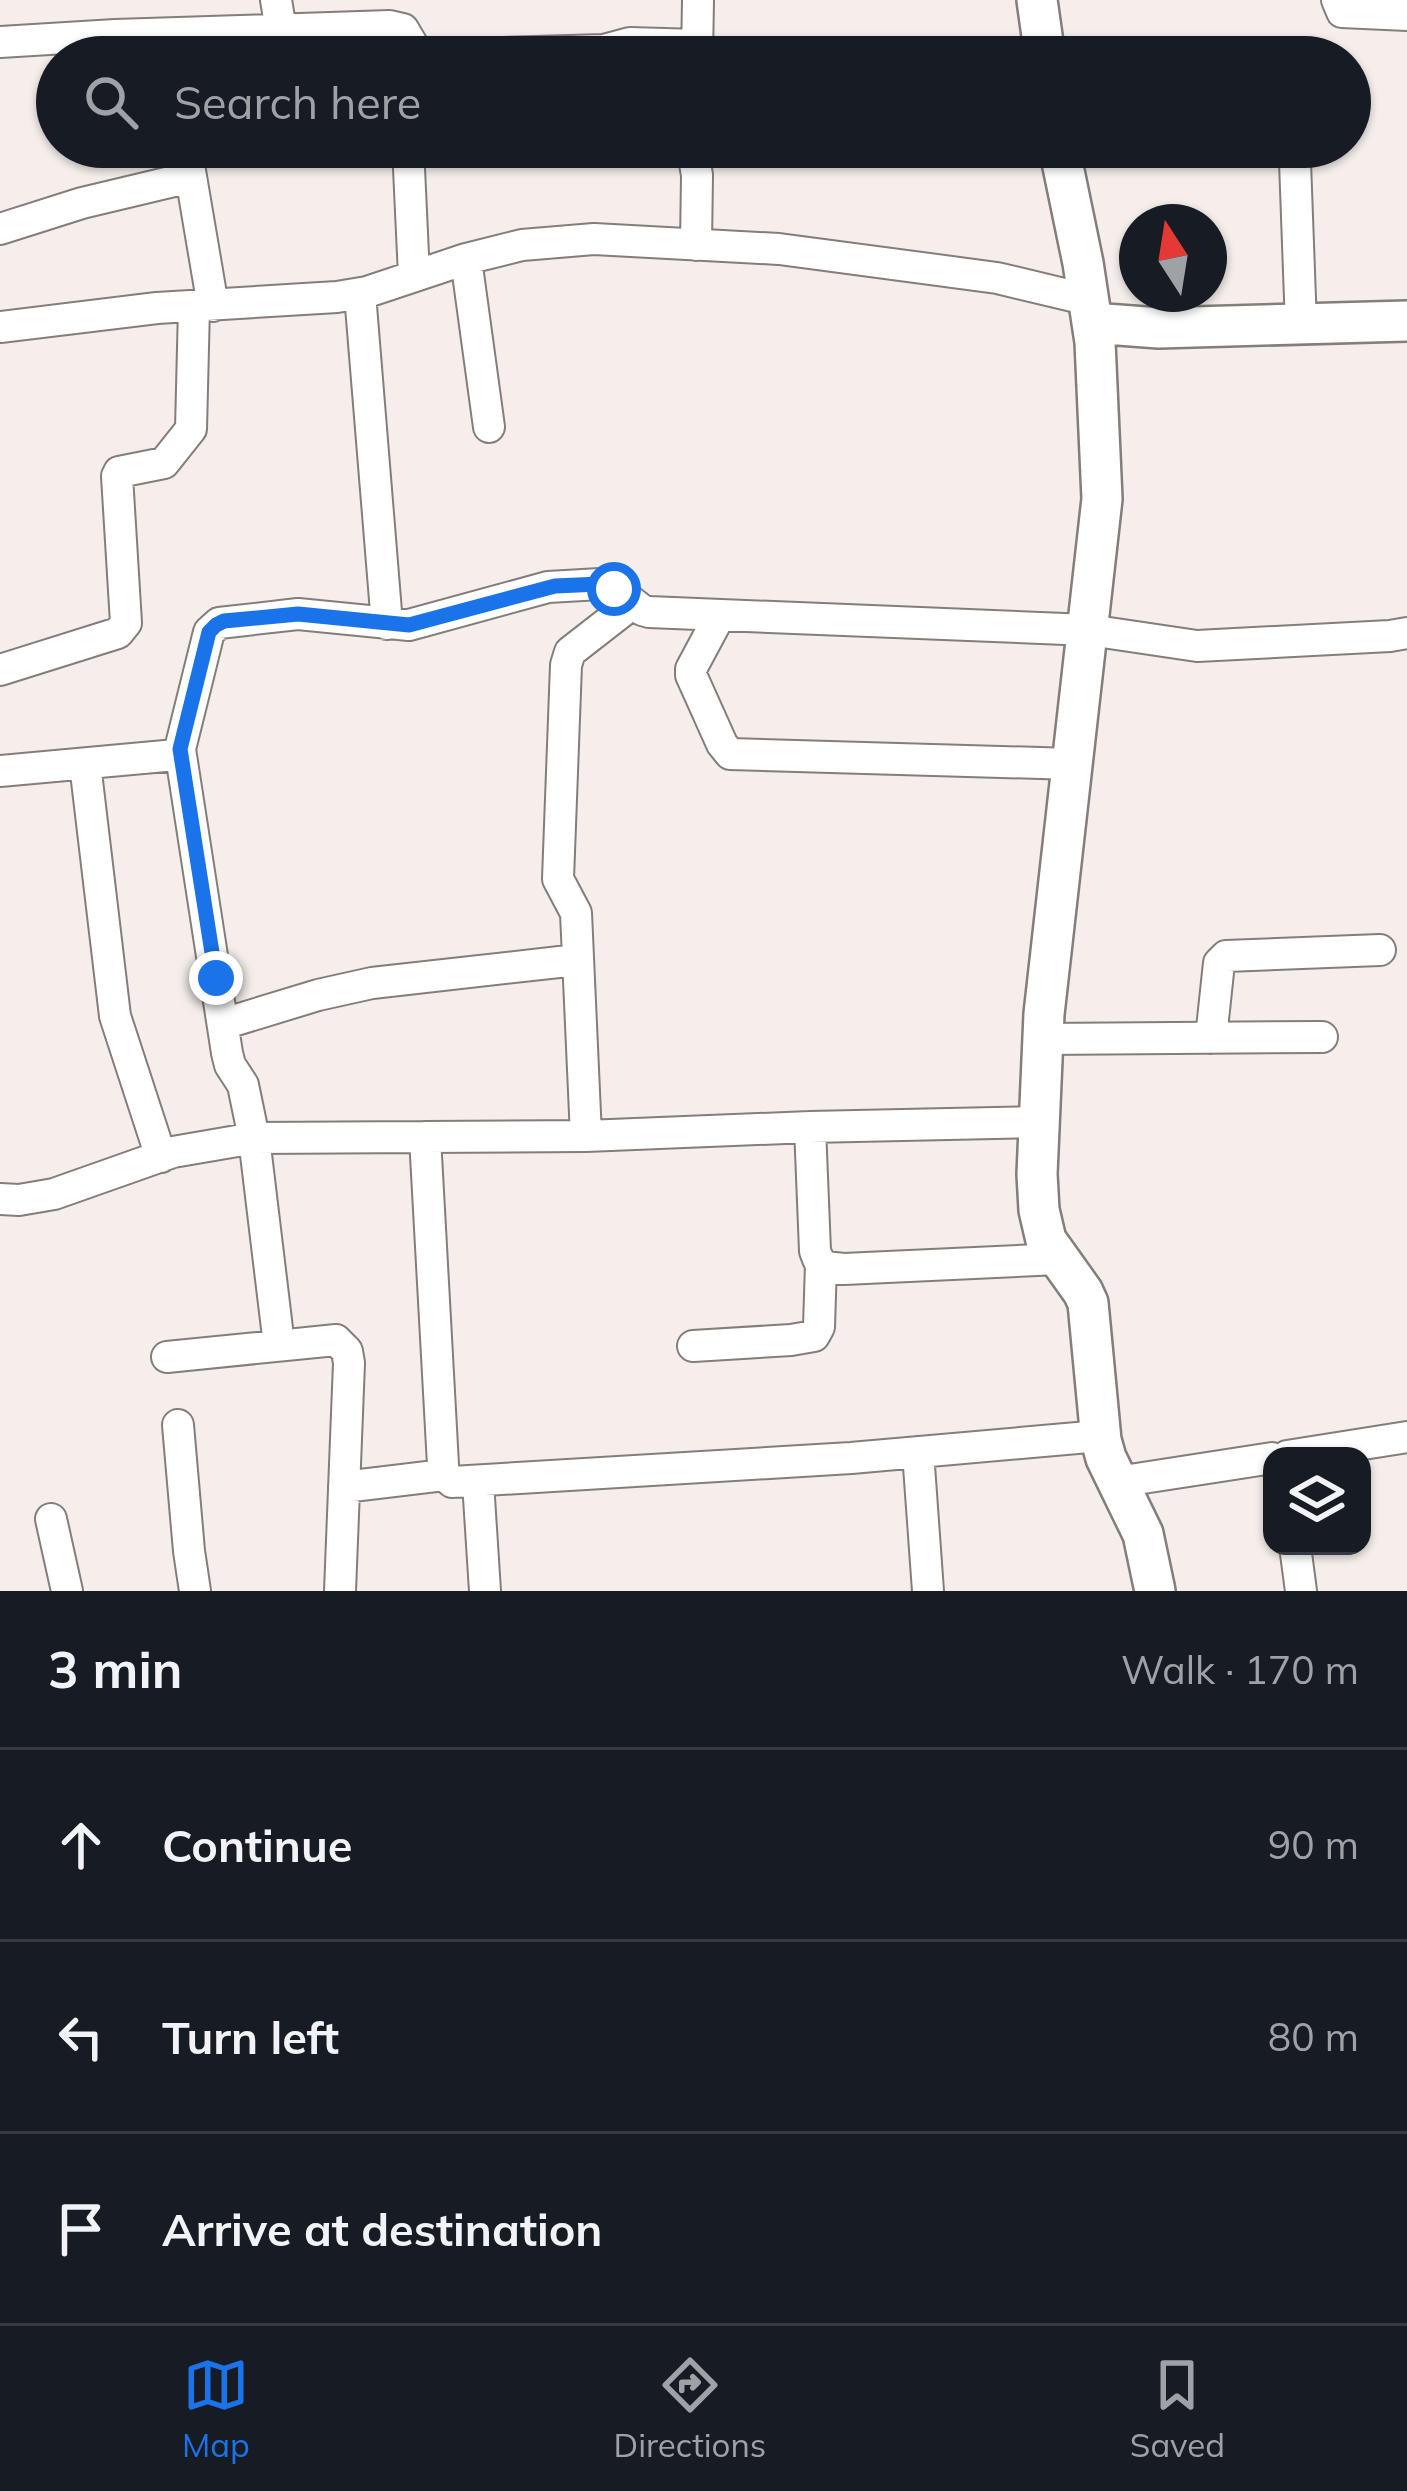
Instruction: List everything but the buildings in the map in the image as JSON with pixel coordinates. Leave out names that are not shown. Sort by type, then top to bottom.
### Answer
[{"type":"street","points":[[697,36],[698,0]]},
{"type":"street","points":[[1037,0],[1042,36]]},
{"type":"street","points":[[1337,0],[1342,12],[1407,15]]},
{"type":"street","points":[[201,36],[279,15],[389,26],[398,36]]},
{"type":"street","points":[[0,42],[36,43]]},
{"type":"street","points":[[0,229],[173,168]]},
{"type":"street","points":[[0,670],[118,633],[126,623],[117,476],[164,463],[191,429],[204,306],[190,168]]},
{"type":"street","points":[[409,168],[414,276]]},
{"type":"street","points":[[695,245],[696,168]]},
{"type":"street","points":[[1068,168],[1091,311],[1102,499],[1043,1039],[1039,1210],[1046,1240],[1088,1303],[1100,1436],[1106,1459],[1143,1534],[1155,1591]]},
{"type":"street","points":[[1295,168],[1301,326]]},
{"type":"street","points":[[0,328],[157,308],[307,302],[360,293],[522,245],[594,239],[779,249],[997,278],[1091,311],[1159,328],[1407,321]]},
{"type":"street","points":[[466,259],[489,427]]},
{"type":"street","points":[[360,293],[387,624]]},
{"type":"street","points":[[279,1345],[254,1138],[244,1085],[228,1059],[180,749],[209,632],[216,625],[298,614],[387,624],[422,622],[563,585],[607,585],[649,613],[1089,630],[1197,646],[1407,633]]},
{"type":"street","points":[[586,1136],[576,913],[558,879],[567,658],[633,603]]},
{"type":"street","points":[[720,615],[691,675],[730,754],[1073,764]]},
{"type":"street","points":[[0,771],[170,757],[180,749]]},
{"type":"street","points":[[85,764],[115,1016],[161,1157]]},
{"type":"street","points":[[1211,1038],[1219,964],[1226,956],[1379,950]]},
{"type":"street","points":[[223,1024],[372,983],[578,960]]},
{"type":"street","points":[[1043,1039],[1322,1037]]},
{"type":"street","points":[[0,1199],[54,1194],[161,1157],[254,1138],[586,1136],[1040,1122]]},
{"type":"street","points":[[810,1127],[815,1251],[825,1267],[1059,1259]]},
{"type":"street","points":[[425,1138],[444,1475]]},
{"type":"street","points":[[693,1346],[814,1336],[819,1327],[821,1263]]},
{"type":"street","points":[[167,1357],[336,1340],[347,1352],[340,1591]]},
{"type":"street","points":[[178,1425],[195,1591]]},
{"type":"street","points":[[344,1487],[444,1475],[456,1483],[478,1482],[1100,1436]]},
{"type":"street","points":[[1341,1447],[1407,1436]]},
{"type":"street","points":[[918,1452],[928,1591]]},
{"type":"street","points":[[1118,1482],[1263,1459]]},
{"type":"street","points":[[478,1482],[485,1591]]},
{"type":"street","points":[[52,1519],[67,1591]]},
{"type":"street","points":[[1296,1555],[1301,1591]]},
{"type":"route","points":[[216,978],[180,749],[209,632],[216,625],[298,614],[409,625],[555,586],[600,584],[614,589]]}]
